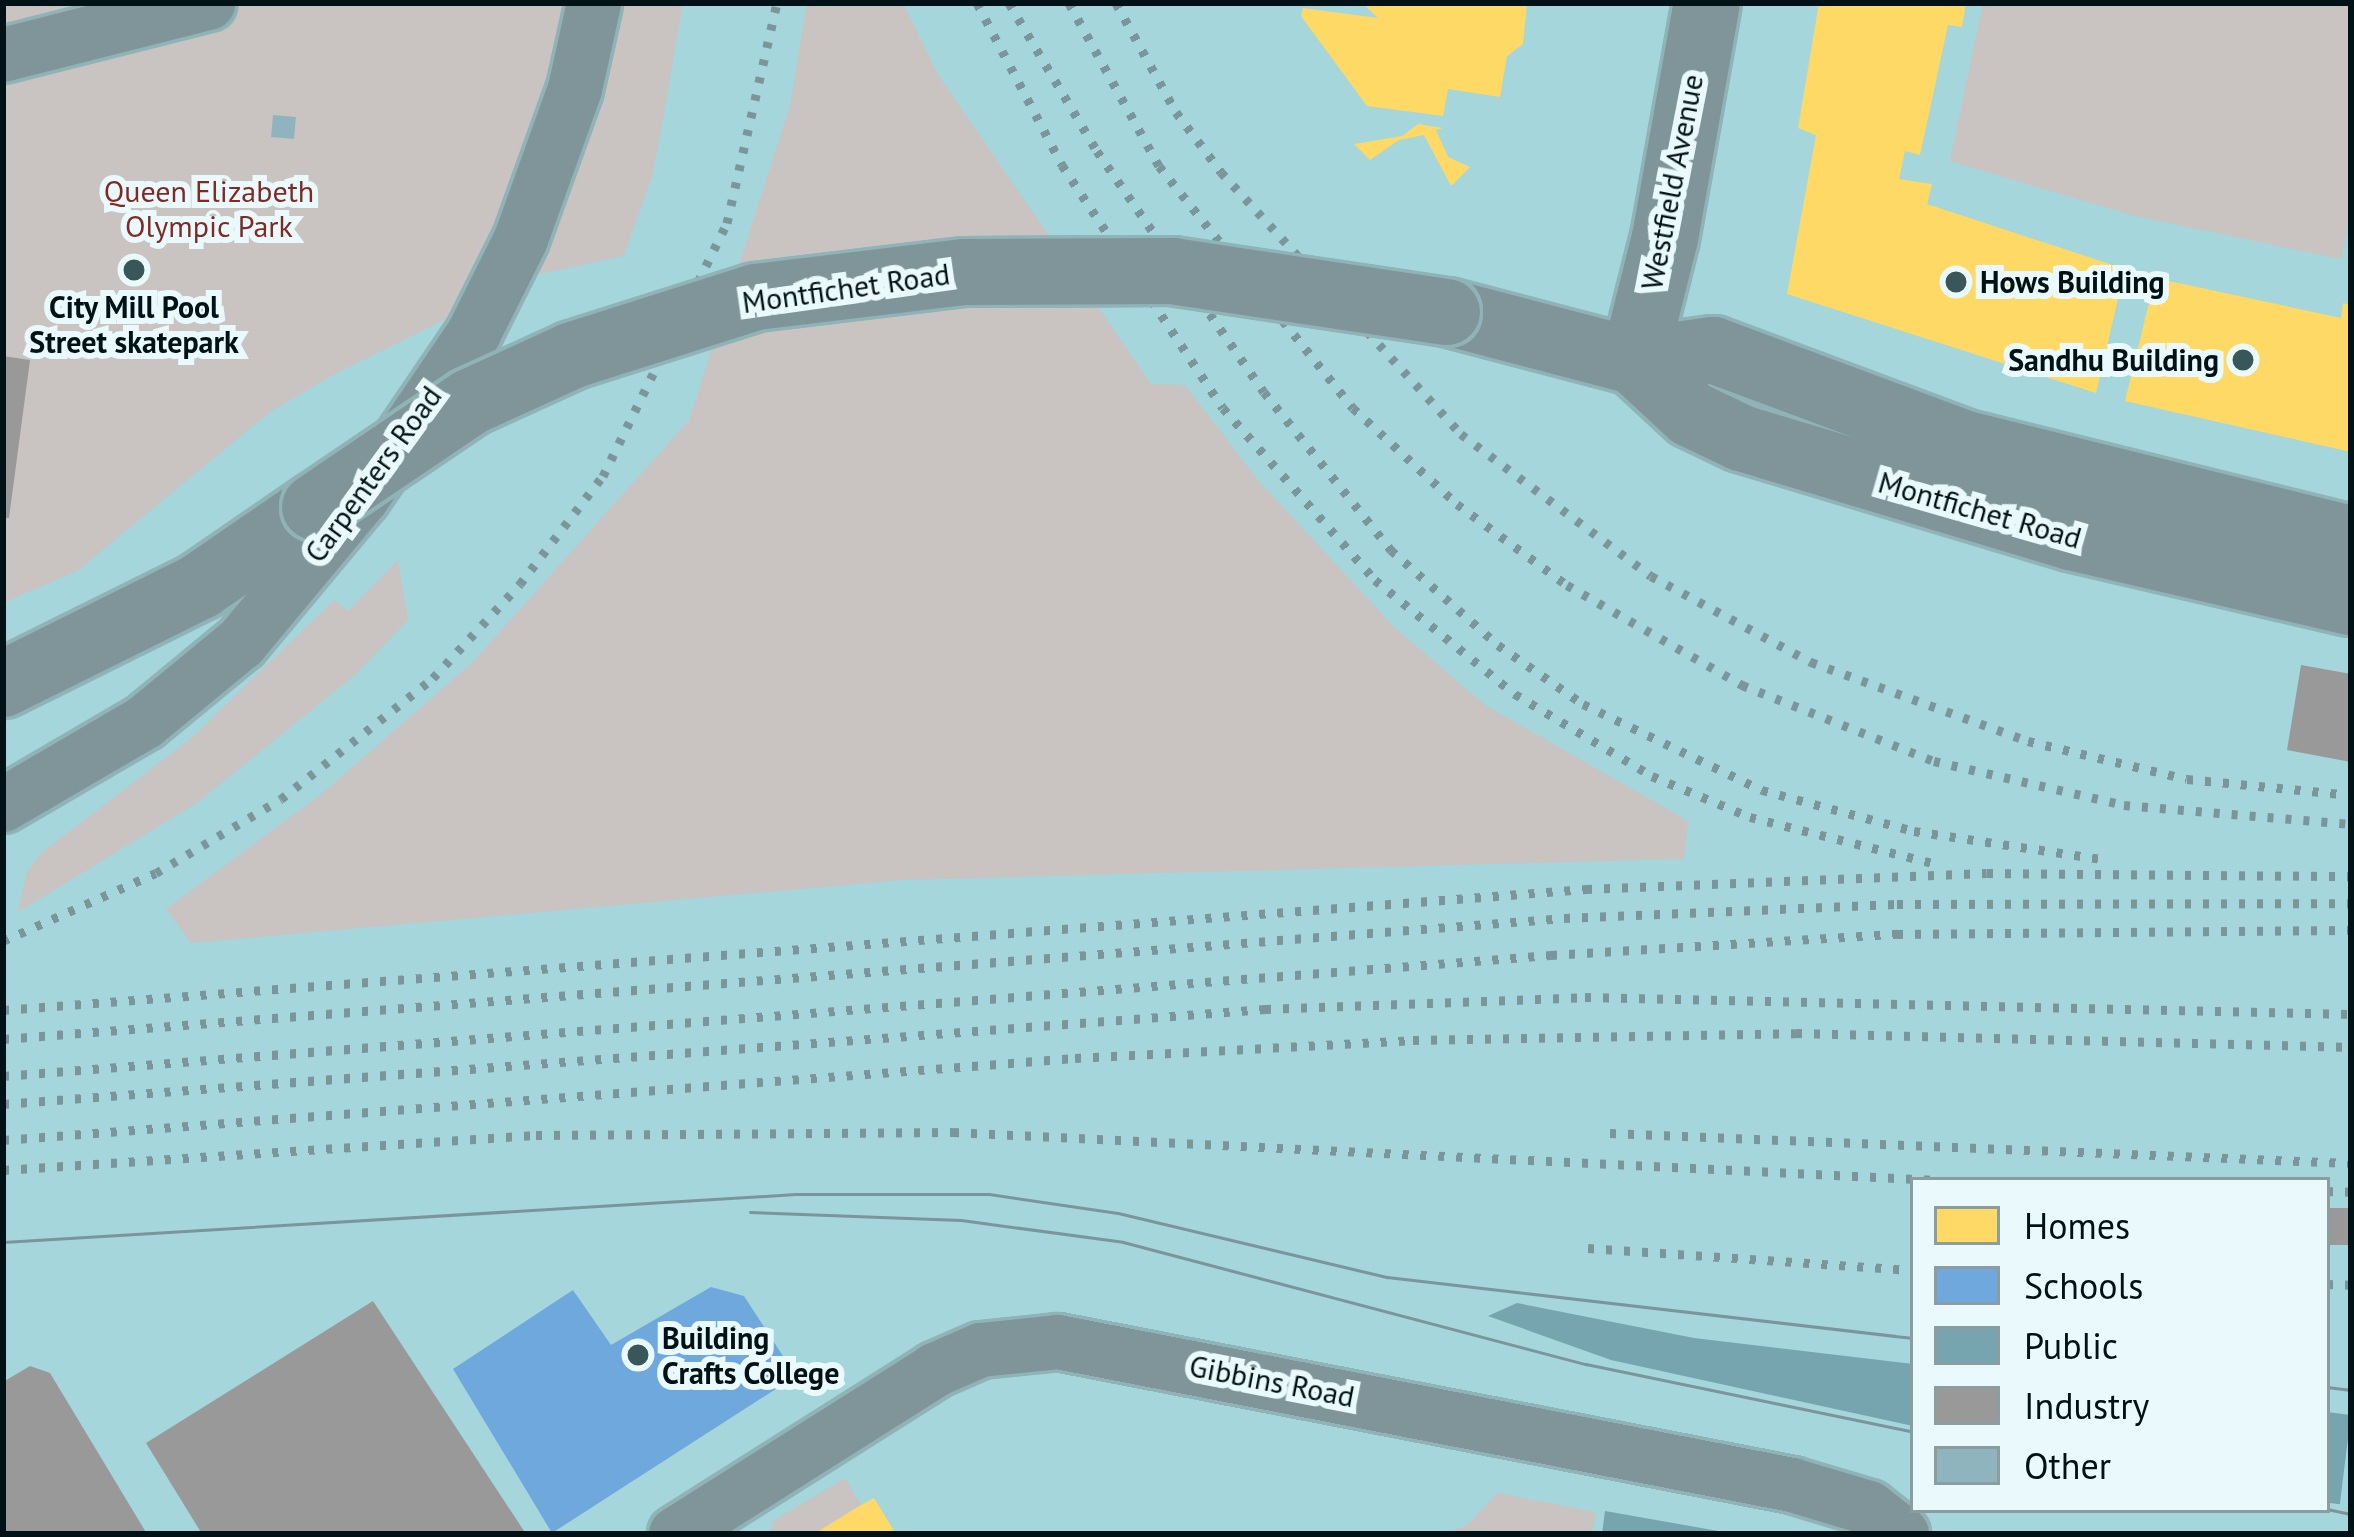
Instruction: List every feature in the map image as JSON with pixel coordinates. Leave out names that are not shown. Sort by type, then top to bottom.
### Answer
[{"type":"street","points":[[3,55],[208,3]]},
{"type":"street","name":"Carpenters Road","points":[[10,812],[145,722],[241,643],[362,498],[474,333],[512,256],[556,151],[594,3]]},
{"type":"street","name":"Westfield Avenue","points":[[1634,361],[1665,238],[1706,3]]},
{"type":"street","name":"Montfichet Road","points":[[3,684],[200,586],[470,402],[573,355],[756,296],[964,272],[1172,272],[1447,312],[1634,361],[1713,350],[1966,443],[2351,539]]},
{"type":"street","name":"Montfichet Road","points":[[1634,361],[1691,414],[1741,438],[2071,537],[2351,602]]},
{"type":"street","name":"Gibbins Road","points":[[676,1534],[935,1370],[981,1350],[1058,1342],[1792,1485],[1869,1508],[1902,1534]]},
{"type":"green space","name":"Queen Elizabeth Olympic Park","points":[[3,3],[683,3],[654,170],[624,256],[535,275],[333,375],[270,412],[77,571],[3,603]]},
{"type":"green space","points":[[807,3],[903,3],[937,73],[1151,384],[1185,385],[1258,480],[1394,627],[1485,705],[1688,821],[1684,859],[902,880],[191,943],[166,909],[324,792],[473,662],[689,420],[790,106]]},
{"type":"green space","points":[[1983,3],[2351,3],[2351,210],[2341,259],[2135,216],[1950,161]]},
{"type":"green space","points":[[398,560],[408,620],[355,675],[197,803],[18,912],[26,874],[40,854],[190,739],[334,600],[348,611]]},
{"type":"green space","points":[[845,1478],[861,1505],[814,1534],[770,1534],[773,1521]]},
{"type":"green space","points":[[1497,1493],[1596,1512],[1592,1534],[1444,1534],[1467,1525]]},
{"type":"building: Homes","points":[[1362,3],[1527,3],[1523,44],[1507,56],[1500,97],[1448,89],[1443,116],[1367,106],[1301,16],[1303,8],[1378,18]]},
{"type":"building: Homes","name":"Hows Building","points":[[1819,3],[1966,3],[1962,27],[1948,25],[1920,155],[1905,151],[1899,179],[1932,184],[1927,204],[2125,269],[2096,393],[1787,294],[1816,135],[1798,128]]},
{"type":"building: Homes","points":[[1418,124],[1443,128],[1436,130],[1448,157],[1470,167],[1451,186],[1424,135],[1399,140],[1370,160],[1354,144],[1402,136]]},
{"type":"building: Homes","name":"Sandhu Building","points":[[2155,278],[2341,318],[2343,303],[2351,305],[2351,452],[2125,401]]},
{"type":"building: Homes","points":[[874,1498],[896,1534],[814,1534],[861,1505]]},
{"type":"building: Schools","points":[[711,1287],[744,1296],[796,1376],[552,1533],[453,1369],[573,1290],[611,1345]]},
{"type":"building: Public","points":[[1517,1303],[1694,1338],[1910,1364],[1910,1425],[1611,1360],[1488,1316]]},
{"type":"building: Public","points":[[2330,1412],[2351,1415],[2340,1504],[2330,1503]]},
{"type":"building: Public","points":[[1605,1511],[1724,1532],[1724,1534],[1602,1534]]},
{"type":"building: Industry","points":[[3,356],[30,360],[9,518],[3,518]]},
{"type":"building: Industry","points":[[2301,665],[2351,674],[2351,762],[2287,750]]},
{"type":"building: Industry","points":[[2330,1208],[2351,1208],[2351,1245],[2330,1245]]},
{"type":"building: Industry","points":[[373,1301],[526,1534],[202,1534],[146,1443]]},
{"type":"building: Industry","points":[[30,1366],[50,1373],[147,1534],[3,1534],[3,1382]]},
{"type":"building: Other","points":[[273,115],[296,117],[294,139],[271,137]]},
{"type":"tram line","points":[[3,1242],[796,1194],[989,1194],[1118,1213],[1387,1277],[1910,1338]]},
{"type":"tram line","points":[[750,1212],[961,1220],[1123,1242],[1586,1364],[1910,1431]]},
{"type":"tram line","points":[[2330,1387],[2351,1390]]},
{"type":"tram line","points":[[2330,1510],[2351,1514]]},
{"type":"railway","points":[[3,941],[156,873],[281,799],[433,678],[520,584],[603,476],[727,223],[777,3]]},
{"type":"railway","points":[[977,3],[1062,165],[1223,408],[1375,580],[1515,694],[1652,776],[1750,817],[1937,864]]},
{"type":"railway","points":[[1009,3],[1097,151],[1264,392],[1391,550],[1498,645],[1583,704],[1762,790],[1914,831],[2109,860]]},
{"type":"railway","points":[[1069,3],[1159,166],[1353,408],[1457,504],[1567,585],[1742,685],[1934,761],[2124,805],[2351,824]]},
{"type":"railway","points":[[1116,3],[1176,112],[1221,172],[1461,434],[1651,576],[1811,662],[2028,741],[2187,779],[2351,795]]},
{"type":"railway","points":[[3,1010],[1586,889],[1987,873],[2351,876]]},
{"type":"railway","points":[[3,1039],[1564,918],[1897,904],[2351,903]]},
{"type":"railway","points":[[3,1076],[1551,955],[1897,934],[2351,930]]},
{"type":"railway","points":[[3,1104],[1265,1009],[1585,997],[2351,1014]]},
{"type":"railway","points":[[3,1140],[1075,1058],[1413,1040],[1796,1033],[2351,1047]]},
{"type":"railway","points":[[3,1170],[536,1135],[953,1132],[1910,1179]]},
{"type":"railway","points":[[1610,1133],[2351,1163]]},
{"type":"railway","points":[[2330,1191],[2351,1192]]},
{"type":"railway","points":[[1588,1248],[1910,1270]]},
{"type":"railway","points":[[2330,1284],[2351,1285]]},
{"type":"place","name":"City Mill Pool Street skatepark","points":[[134,270]]},
{"type":"place","name":"Hows Building","points":[[1956,282]]},
{"type":"place","name":"Sandhu Building","points":[[2243,360]]},
{"type":"place","name":"Building Crafts College","points":[[638,1355]]}]
